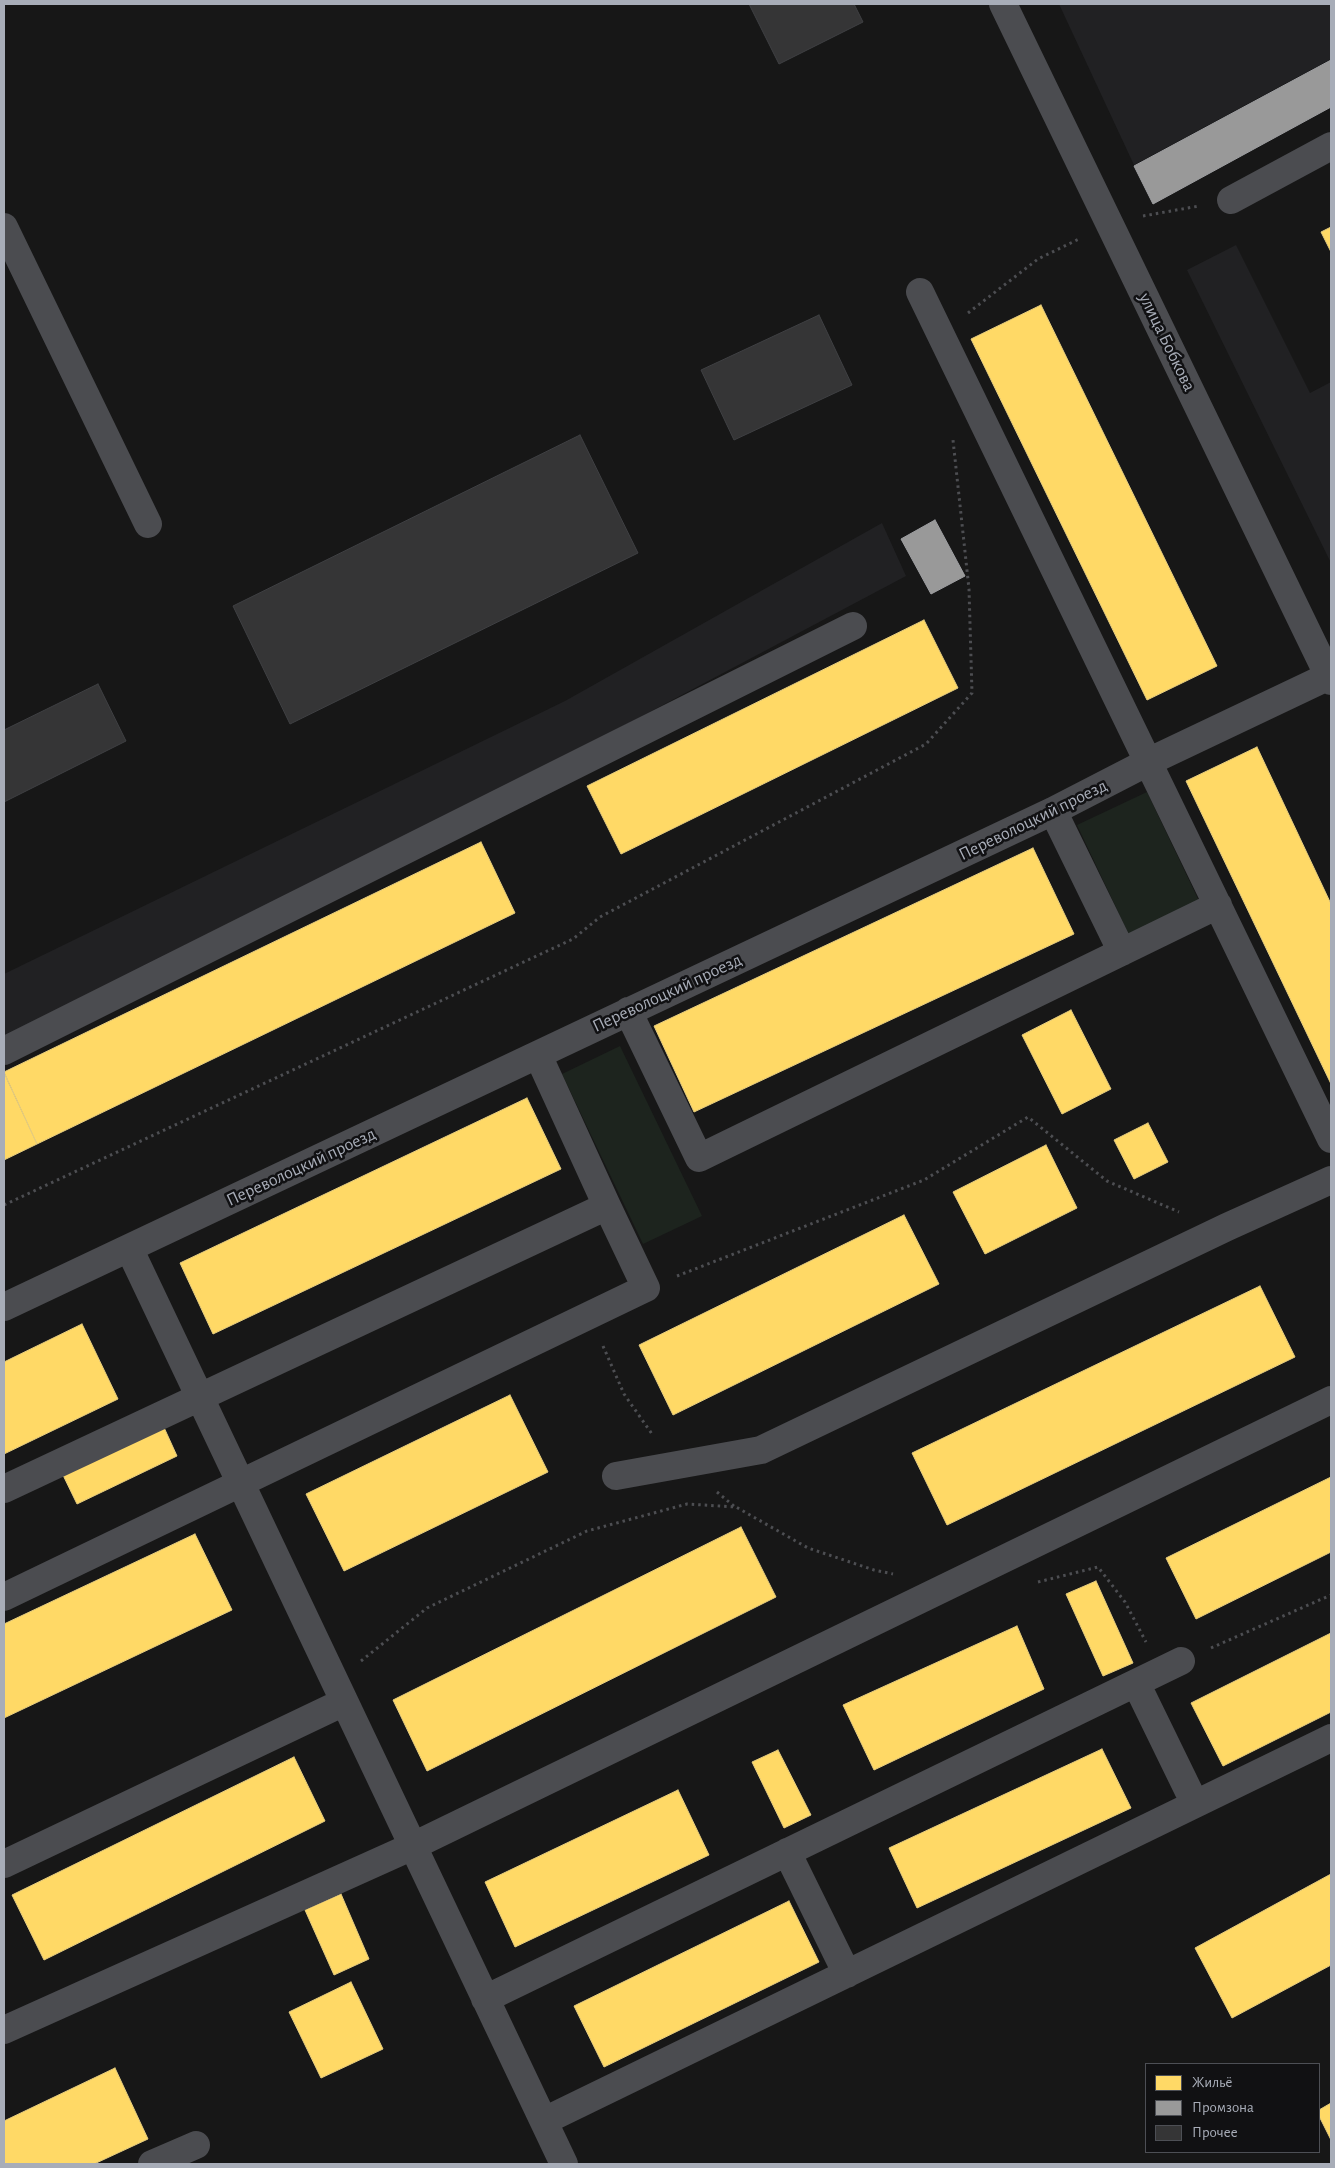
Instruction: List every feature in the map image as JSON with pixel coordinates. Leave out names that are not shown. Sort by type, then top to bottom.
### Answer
[{"type":"street","name":"улица Бобкова","points":[[1003,4],[1330,679]]},
{"type":"street","points":[[1231,200],[1331,146]]},
{"type":"street","points":[[4,227],[148,524]]},
{"type":"street","points":[[920,292],[1331,1139]]},
{"type":"street","points":[[4,1051],[853,626]]},
{"type":"street","name":"Переволоцкий проезд","points":[[4,1307],[1053,811],[1148,762],[1330,679]]},
{"type":"street","points":[[1053,811],[1122,952]]},
{"type":"street","points":[[628,1011],[699,1158],[1218,905]]},
{"type":"street","points":[[4,1597],[646,1288],[538,1055]]},
{"type":"street","points":[[616,1476],[761,1450],[1227,1227],[1331,1180]]},
{"type":"street","points":[[4,1489],[607,1206]]},
{"type":"street","points":[[129,1248],[564,2164]]},
{"type":"street","points":[[4,2030],[413,1846],[1331,1400]]},
{"type":"street","points":[[485,1999],[1181,1660]]},
{"type":"street","points":[[1136,1683],[1195,1804]]},
{"type":"street","points":[[4,1864],[344,1702]]},
{"type":"street","points":[[544,2121],[1331,1738]]},
{"type":"street","points":[[788,1852],[847,1974]]},
{"type":"street","points":[[152,2164],[196,2145]]},
{"type":"path","points":[[4,1205],[573,939],[600,917],[926,744],[972,693],[968,589],[953,453],[953,434]]},
{"type":"path","points":[[646,1288],[924,1180],[1028,1117],[1107,1181],[1170,1210],[1227,1227]]},
{"type":"path","points":[[589,1315],[624,1394],[674,1466],[725,1497],[736,1507],[808,1548],[874,1570],[949,1586]]},
{"type":"path","points":[[333,1678],[357,1664],[427,1608],[587,1531],[687,1504],[736,1507]]},
{"type":"path","points":[[1031,1582],[1098,1567],[1125,1602],[1150,1648],[1181,1660],[1331,1595]]},
{"type":"shaded area","points":[[1059,4],[1331,4],[1331,59],[1134,165]]},
{"type":"shaded area","points":[[1236,245],[1310,393],[1331,382],[1331,563],[1187,270]]},
{"type":"shaded area","points":[[882,523],[906,576],[514,784],[4,1038],[4,974],[565,701]]},
{"type":"shaded area","points":[[1147,792],[1199,901],[1129,935],[1077,825]]},
{"type":"shaded area","points":[[620,1046],[702,1216],[643,1244],[562,1074]]},
{"type":"building: Жильё","points":[[1331,227],[1331,252],[1321,232]]},
{"type":"building: Жильё","points":[[1041,305],[1217,666],[1147,700],[971,339]]},
{"type":"building: Жильё","points":[[924,620],[958,688],[621,854],[587,786]]},
{"type":"building: Жильё","points":[[1257,747],[1331,904],[1331,1084],[1186,781]]},
{"type":"building: Жильё","points":[[481,842],[515,913],[37,1144],[4,1072]]},
{"type":"building: Жильё","points":[[1033,848],[1074,934],[694,1112],[654,1026]]},
{"type":"building: Жильё","points":[[1071,1010],[1111,1089],[1062,1114],[1022,1035]]},
{"type":"building: Жильё","points":[[4,1073],[37,1144],[4,1160]]},
{"type":"building: Жильё","points":[[527,1098],[561,1169],[213,1334],[180,1263]]},
{"type":"building: Жильё","points":[[1148,1123],[1168,1162],[1134,1179],[1114,1140]]},
{"type":"building: Жильё","points":[[1046,1145],[1077,1208],[985,1254],[953,1192]]},
{"type":"building: Жильё","points":[[904,1215],[939,1284],[673,1415],[639,1345]]},
{"type":"building: Жильё","points":[[1260,1286],[1295,1357],[947,1525],[912,1453]]},
{"type":"building: Жильё","points":[[82,1324],[118,1399],[4,1454],[4,1362]]},
{"type":"building: Жильё","points":[[510,1395],[548,1472],[344,1571],[306,1494]]},
{"type":"building: Жильё","points":[[162,1423],[177,1456],[77,1504],[61,1471]]},
{"type":"building: Жильё","points":[[1331,1477],[1331,1552],[1196,1619],[1166,1558]]},
{"type":"building: Жильё","points":[[741,1527],[776,1597],[427,1771],[393,1700]]},
{"type":"building: Жильё","points":[[195,1534],[232,1610],[4,1718],[4,1624]]},
{"type":"building: Жильё","points":[[1096,1581],[1133,1663],[1103,1676],[1066,1594]]},
{"type":"building: Жильё","points":[[1017,1626],[1044,1689],[874,1770],[843,1705]]},
{"type":"building: Жильё","points":[[1331,1633],[1331,1712],[1223,1766],[1191,1703]]},
{"type":"building: Жильё","points":[[1102,1749],[1131,1808],[917,1908],[889,1848]]},
{"type":"building: Жильё","points":[[778,1750],[811,1815],[784,1828],[752,1762]]},
{"type":"building: Жильё","points":[[294,1757],[325,1821],[44,1960],[12,1895]]},
{"type":"building: Жильё","points":[[678,1790],[709,1855],[515,1947],[485,1882]]},
{"type":"building: Жильё","points":[[1331,1874],[1331,1965],[1232,2018],[1195,1948]]},
{"type":"building: Жильё","points":[[341,1894],[369,1959],[334,1975],[305,1910]]},
{"type":"building: Жильё","points":[[789,1901],[819,1962],[604,2067],[574,2006]]},
{"type":"building: Жильё","points":[[351,1982],[383,2049],[321,2078],[289,2012]]},
{"type":"building: Жильё","points":[[115,2068],[148,2139],[94,2164],[4,2164],[4,2121]]},
{"type":"building: Жильё","points":[[1331,2103],[1331,2140],[1320,2118],[1320,2109]]},
{"type":"building: Промзона","points":[[1331,60],[1331,107],[1153,204],[1134,166]]},
{"type":"building: Промзона","points":[[935,520],[965,576],[931,594],[901,539]]},
{"type":"building: Прочее","points":[[749,4],[854,4],[863,22],[779,64]]},
{"type":"building: Прочее","points":[[819,315],[852,385],[734,440],[701,370]]},
{"type":"building: Прочее","points":[[580,435],[638,553],[290,724],[233,606]]},
{"type":"building: Прочее","points":[[98,684],[126,741],[4,802],[4,730]]}]
